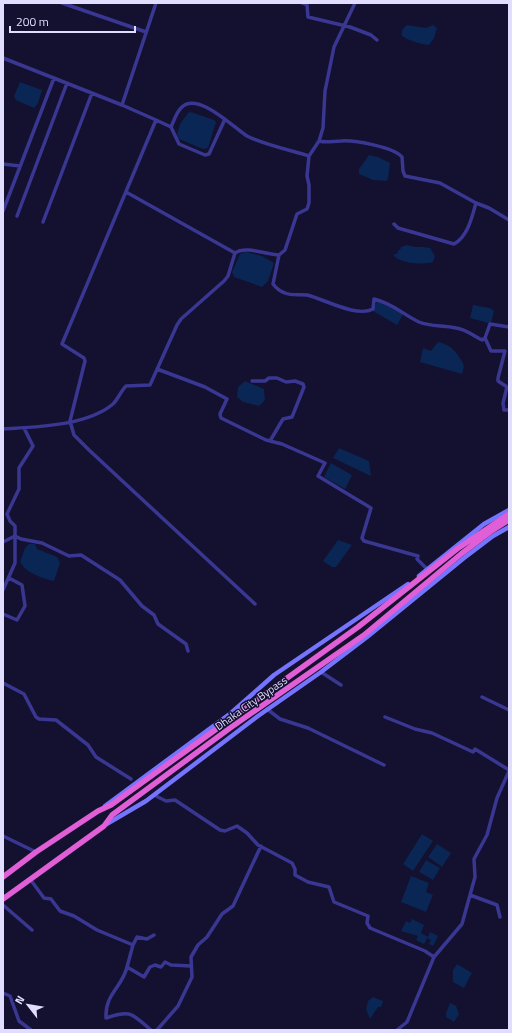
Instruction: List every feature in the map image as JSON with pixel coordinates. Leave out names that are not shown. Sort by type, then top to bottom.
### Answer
[{"type":"highway","name":"Dhaka City Bypass","points":[[3,877],[36,852],[100,810],[111,805],[352,631],[463,545],[509,514]]},
{"type":"highway","name":"Dhaka City Bypass","points":[[3,899],[104,826],[112,815],[230,728],[364,635],[461,554],[509,520]]},
{"type":"main road","points":[[100,810],[231,712],[274,675],[403,588],[484,524],[509,510]]},
{"type":"main road","points":[[104,826],[154,795],[267,709],[321,672],[464,558],[493,536],[509,527]]},
{"type":"street","points":[[62,3],[146,32]]},
{"type":"street","points":[[122,105],[156,3]]},
{"type":"street","points":[[302,3],[307,5],[308,17],[344,25],[371,35],[377,40]]},
{"type":"street","points":[[355,3],[334,47],[325,91],[323,128],[319,141],[309,156],[307,176],[309,185],[309,203],[307,209],[297,214],[284,250],[279,255],[273,284],[283,292],[290,295],[313,297],[353,311],[360,312],[373,309],[374,300],[399,309],[420,322],[456,328],[467,331],[482,340],[485,338]]},
{"type":"street","points":[[3,58],[122,105],[171,127],[179,144],[205,155],[209,154],[225,118]]},
{"type":"street","points":[[3,211],[54,78]]},
{"type":"street","points":[[17,216],[67,83]]},
{"type":"street","points":[[43,222],[92,93]]},
{"type":"street","points":[[171,127],[180,109],[184,105],[192,104],[204,106],[225,118],[248,136],[309,156]]},
{"type":"street","points":[[156,120],[62,344],[84,358],[85,361],[70,421],[74,435],[89,450],[255,604]]},
{"type":"street","points":[[319,141],[326,143],[352,142],[396,152],[402,157],[402,171],[405,176],[440,183],[509,220]]},
{"type":"street","points":[[3,164],[20,166]]},
{"type":"street","points":[[126,192],[235,253],[240,251],[255,251],[279,255]]},
{"type":"street","points":[[394,224],[398,228],[454,244],[465,232],[476,203]]},
{"type":"street","points":[[3,429],[50,427],[98,414],[114,403],[126,386],[150,385],[181,319],[224,281],[228,276],[235,253]]},
{"type":"street","points":[[509,327],[490,324],[485,338],[491,351],[505,351],[498,381],[507,387],[503,403],[504,410],[509,410]]},
{"type":"street","points":[[157,369],[205,387],[226,399],[220,414],[221,418],[270,441],[325,463],[318,476],[371,508],[362,538],[364,541],[418,556],[417,558],[427,569]]},
{"type":"street","points":[[252,381],[260,382],[269,378],[276,378],[286,382],[295,381],[303,384],[304,387],[292,417],[283,419],[270,441]]},
{"type":"street","points":[[3,590],[15,563],[15,526],[10,521],[7,514],[19,489],[19,468],[33,446],[24,428]]},
{"type":"street","points":[[3,542],[15,536]]},
{"type":"street","points":[[15,536],[20,539],[42,543],[69,556],[81,556],[120,580],[142,606],[154,616],[158,624],[186,644],[188,650]]},
{"type":"street","points":[[3,614],[17,620],[25,606],[22,585],[9,578]]},
{"type":"street","points":[[321,672],[341,685]]},
{"type":"street","points":[[3,683],[24,694],[36,717],[39,719],[56,720],[88,745],[96,757],[131,778]]},
{"type":"street","points":[[482,697],[509,710]]},
{"type":"street","points":[[267,709],[280,719],[308,728],[384,765]]},
{"type":"street","points":[[384,717],[415,729],[432,733],[472,752],[475,749],[509,771],[497,798],[487,835],[474,860],[475,877],[462,924],[434,957],[407,1022],[397,1030]]},
{"type":"street","points":[[154,795],[166,801],[175,800],[220,830],[225,831],[237,826],[261,846],[292,863],[296,869],[295,875],[308,882],[329,887],[334,902],[368,916],[367,923],[370,928],[425,951],[434,957]]},
{"type":"street","points":[[3,836],[36,852]]},
{"type":"street","points":[[157,1030],[178,1006],[192,976],[192,958],[198,945],[207,937],[222,914],[233,906],[261,846]]},
{"type":"street","points":[[30,879],[39,893],[44,898],[51,899],[60,911],[74,916],[97,930],[133,945]]},
{"type":"street","points":[[470,895],[497,905],[500,917]]},
{"type":"street","points":[[3,905],[32,930]]},
{"type":"street","points":[[152,1030],[132,1014],[120,1013],[106,1018],[106,1006],[117,985],[124,977],[133,945],[138,937],[147,939],[154,935]]},
{"type":"street","points":[[126,967],[144,977],[150,967],[155,965],[161,967],[164,962],[171,965],[191,966]]},
{"type":"street","points":[[3,993],[10,996],[19,1021],[31,1030]]},
{"type":"water","points":[[407,25],[426,28],[433,25],[437,28],[434,38],[429,45],[415,42],[402,36],[404,27]]},
{"type":"water","points":[[20,82],[42,90],[38,103],[34,108],[16,100],[14,96]]},
{"type":"water","points":[[191,112],[216,122],[208,148],[203,149],[179,139],[177,134],[180,124],[188,113]]},
{"type":"water","points":[[369,155],[378,157],[390,163],[388,179],[386,181],[373,180],[359,174],[359,169]]},
{"type":"water","points":[[407,245],[430,248],[435,256],[433,262],[406,262],[396,258],[393,255],[398,253],[398,250],[400,250],[401,247]]},
{"type":"water","points":[[246,252],[262,256],[274,263],[268,281],[262,287],[234,277],[232,272],[240,254]]},
{"type":"water","points":[[377,301],[404,313],[397,325],[373,311]]},
{"type":"water","points":[[473,305],[490,308],[494,311],[491,323],[470,318]]},
{"type":"water","points":[[438,342],[451,347],[460,357],[464,366],[462,374],[420,362],[423,348],[431,351]]},
{"type":"water","points":[[245,381],[264,389],[265,400],[259,406],[243,402],[237,397],[238,387]]},
{"type":"water","points":[[339,448],[369,461],[371,476],[333,458]]},
{"type":"water","points":[[331,463],[352,475],[345,489],[324,477]]},
{"type":"water","points":[[338,540],[352,545],[336,567],[332,567],[323,561]]},
{"type":"water","points":[[29,544],[35,544],[37,549],[57,557],[60,563],[54,581],[40,577],[22,566],[20,562],[25,548]]},
{"type":"water","points":[[422,834],[433,841],[413,871],[403,864]]},
{"type":"water","points":[[437,844],[451,853],[442,867],[428,857]]},
{"type":"water","points":[[426,860],[440,868],[433,880],[419,872]]},
{"type":"water","points":[[411,876],[429,883],[426,892],[433,895],[426,912],[401,902]]},
{"type":"water","points":[[412,919],[424,925],[421,933],[428,937],[430,932],[438,936],[433,946],[429,944],[431,940],[427,938],[424,944],[416,940],[418,936],[401,931],[406,921],[410,923]]},
{"type":"water","points":[[457,964],[472,973],[464,988],[453,982],[453,970]]},
{"type":"water","points":[[373,997],[383,1001],[381,1007],[378,1007],[370,1019],[366,1009],[368,1001]]},
{"type":"water","points":[[450,1003],[456,1006],[459,1014],[454,1022],[446,1017]]}]
